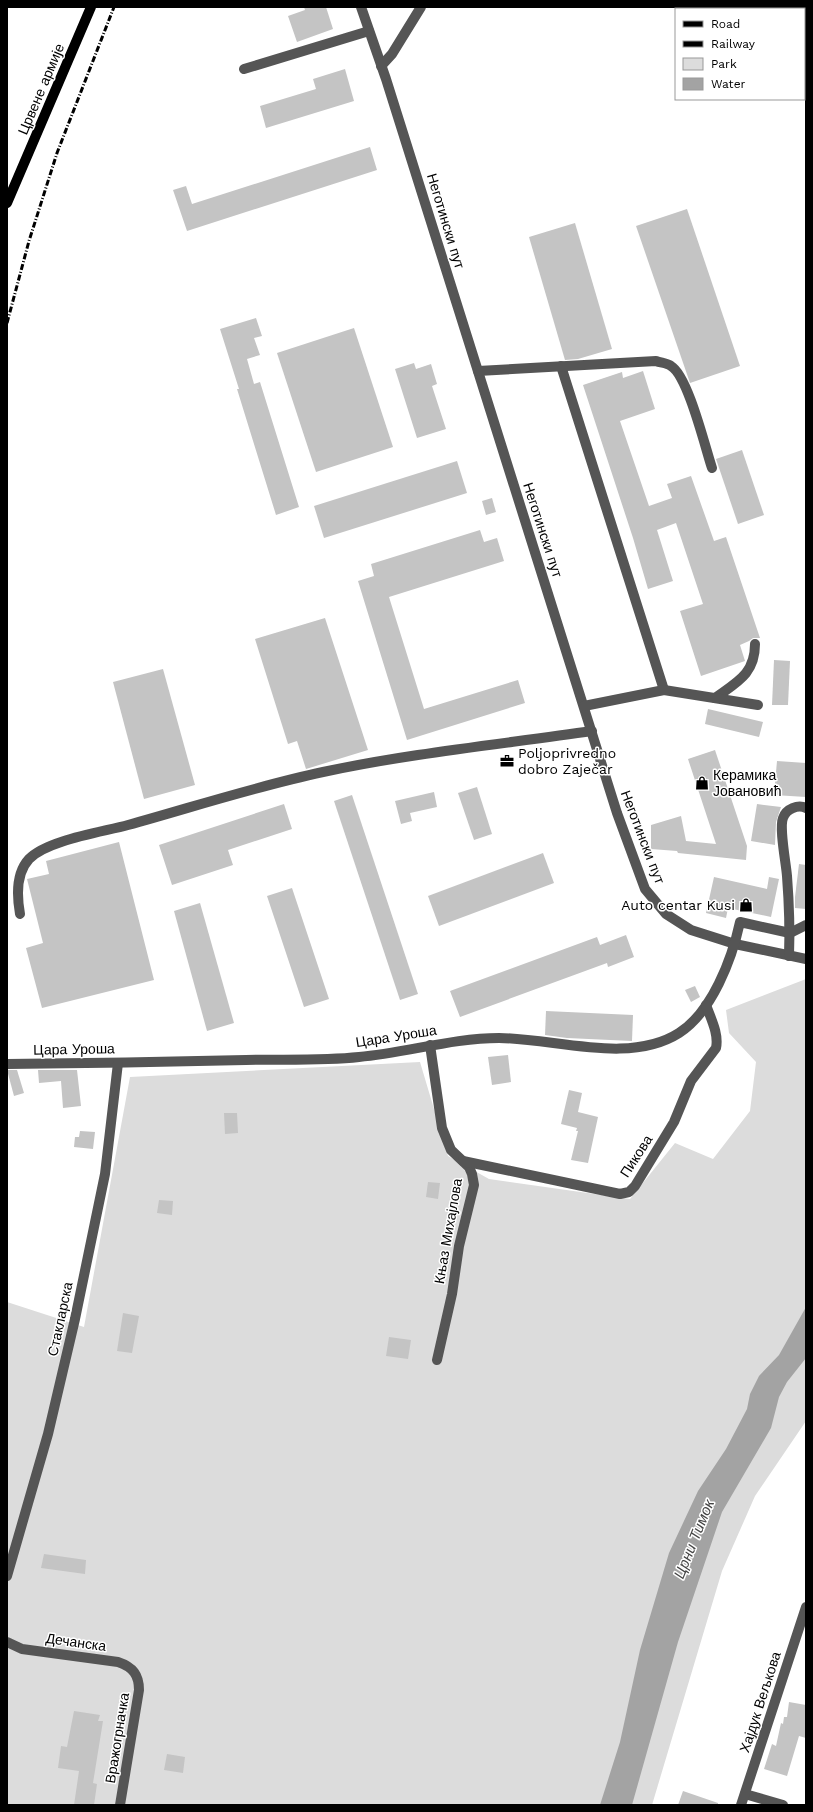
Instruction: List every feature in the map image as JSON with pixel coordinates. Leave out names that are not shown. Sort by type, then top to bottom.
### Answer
[{"type":"main road","name":"Црвене армије","points":[[7,203],[91,7]]},
{"type":"street","name":"Неготински пут","points":[[361,7],[382,66],[617,813],[645,889],[666,914],[691,930],[735,944],[806,959]]},
{"type":"street","points":[[382,66],[392,54],[421,7]]},
{"type":"street","points":[[244,69],[369,31]]},
{"type":"street","points":[[478,371],[656,361],[671,366],[680,376],[688,393],[712,468]]},
{"type":"street","points":[[560,366],[664,690]]},
{"type":"street","points":[[715,698],[745,674],[753,662],[755,644]]},
{"type":"street","points":[[584,706],[664,690],[758,705]]},
{"type":"street","points":[[20,914],[17,897],[20,877],[29,859],[49,846],[236,793],[323,772],[387,760],[592,731]]},
{"type":"street","points":[[789,956],[790,933],[787,877],[782,826],[783,818],[792,808],[802,806],[806,808]]},
{"type":"street","name":"Цара Уроша","points":[[7,1064],[359,1058],[430,1045],[466,1040],[500,1038],[597,1047],[623,1048],[642,1046],[662,1041],[679,1033],[706,1005],[720,982],[735,944],[740,922],[790,933]]},
{"type":"street","points":[[790,933],[806,926]]},
{"type":"street","name":"Пикова","points":[[463,1161],[620,1194],[629,1192],[635,1186],[674,1122],[691,1082],[716,1048],[718,1042],[706,1005]]},
{"type":"street","name":"Књаз Михајлова","points":[[430,1045],[442,1128],[451,1150],[469,1167],[474,1185],[459,1246],[452,1294],[437,1360]]},
{"type":"street","name":"Стакларска","points":[[7,1576],[48,1434],[75,1319],[105,1174],[118,1063]]},
{"type":"street","name":"Хајдук Вељкова","points":[[741,1805],[806,1607]]},
{"type":"street","name":"Дечанска","points":[[7,1642],[22,1648],[118,1662],[130,1667],[137,1676]]},
{"type":"street","name":"Вражогрначка","points":[[120,1805],[139,1690],[137,1676]]},
{"type":"street","points":[[745,1794],[783,1805]]},
{"type":"green space","points":[[806,979],[806,1421],[755,1496],[722,1571],[652,1805],[7,1805],[7,1302],[84,1327],[130,1077],[420,1062],[448,1156],[489,1179],[630,1199],[675,1143],[713,1159],[750,1111],[756,1062],[729,1033],[726,1010]]},
{"type":"water","name":"Црни Тимок","points":[[806,1307],[806,1358],[787,1382],[779,1397],[771,1428],[722,1512],[678,1642],[632,1805],[600,1805],[620,1742],[640,1650],[669,1553],[698,1491],[726,1449],[747,1409],[750,1394],[759,1376],[779,1355]]},
{"type":"building","points":[[304,7],[326,7],[333,29],[297,42],[288,16],[305,10]]},
{"type":"building","points":[[345,69],[354,101],[266,128],[260,106],[316,89],[313,79]]},
{"type":"building","points":[[370,147],[377,170],[187,231],[173,190],[186,186],[192,204]]},
{"type":"building","points":[[687,209],[740,366],[690,383],[636,226]]},
{"type":"building","points":[[575,223],[612,349],[578,359],[565,360],[529,237]]},
{"type":"building","points":[[256,318],[262,336],[254,338],[260,355],[247,359],[254,384],[260,382],[299,507],[276,515],[220,329]]},
{"type":"building","points":[[354,328],[393,447],[316,472],[277,353]]},
{"type":"building","points":[[414,363],[416,369],[431,364],[437,384],[432,386],[446,429],[417,438],[395,369]]},
{"type":"building","points":[[643,371],[655,409],[620,421],[649,506],[672,498],[667,484],[691,476],[714,541],[726,537],[760,638],[753,638],[740,645],[745,661],[701,676],[680,611],[703,604],[676,523],[657,530],[673,581],[648,589],[583,385],[622,372],[623,378]]},
{"type":"building","points":[[742,450],[764,515],[738,524],[716,459]]},
{"type":"building","points":[[457,461],[467,493],[324,538],[314,506]]},
{"type":"building","points":[[492,498],[496,512],[486,515],[482,501]]},
{"type":"building","points":[[480,530],[484,542],[497,538],[504,561],[389,597],[424,709],[518,680],[525,703],[407,740],[358,581],[374,576],[371,564]]},
{"type":"building","points":[[325,618],[368,750],[306,769],[297,741],[288,744],[255,639]]},
{"type":"building","points":[[774,660],[790,661],[788,705],[772,705]]},
{"type":"building","points":[[163,669],[195,785],[144,799],[113,682]]},
{"type":"building","points":[[708,709],[763,722],[759,737],[705,724]]},
{"type":"building","points":[[715,750],[747,846],[746,860],[651,849],[651,825],[681,816],[686,841],[716,844],[688,759]]},
{"type":"building","points":[[777,761],[806,763],[806,797],[774,795]]},
{"type":"building","points":[[477,787],[492,834],[474,840],[458,793]]},
{"type":"building","points":[[434,792],[437,807],[410,813],[412,821],[401,824],[395,801]]},
{"type":"building","points":[[352,795],[418,994],[400,1000],[334,801]]},
{"type":"building","points":[[284,804],[292,829],[228,850],[233,865],[172,885],[159,845]]},
{"type":"building","points":[[757,804],[781,807],[776,822],[775,845],[751,841]]},
{"type":"building","points":[[119,842],[154,980],[42,1008],[26,948],[43,943],[27,879],[49,874],[46,861]]},
{"type":"building","points":[[543,853],[554,883],[439,926],[428,896]]},
{"type":"building","points":[[799,864],[806,865],[806,909],[795,908]]},
{"type":"building","points":[[714,877],[767,889],[769,877],[779,879],[771,917],[728,908],[726,918],[706,913]]},
{"type":"building","points":[[292,888],[329,999],[304,1007],[267,896]]},
{"type":"building","points":[[200,903],[234,1023],[207,1031],[174,911]]},
{"type":"building","points":[[626,935],[634,957],[608,967],[607,963],[460,1017],[450,991],[597,937],[600,945]]},
{"type":"building","points":[[695,986],[700,997],[691,1002],[685,990]]},
{"type":"building","points":[[546,1011],[633,1015],[632,1041],[567,1038],[545,1035]]},
{"type":"building","points":[[508,1055],[511,1082],[492,1085],[488,1057]]},
{"type":"building","points":[[7,1070],[17,1070],[24,1093],[14,1096]]},
{"type":"building","points":[[38,1070],[77,1070],[81,1106],[63,1108],[61,1081],[39,1083]]},
{"type":"building","points":[[569,1090],[582,1093],[578,1112],[598,1117],[588,1163],[571,1160],[578,1131],[576,1131],[577,1128],[561,1124]]},
{"type":"building","points":[[224,1113],[237,1113],[238,1133],[225,1134]]},
{"type":"building","points":[[80,1131],[95,1132],[93,1149],[74,1147],[75,1137],[79,1137]]},
{"type":"building","points":[[428,1182],[440,1183],[438,1199],[426,1197]]},
{"type":"building","points":[[159,1200],[173,1201],[172,1215],[157,1213]]},
{"type":"building","points":[[123,1313],[139,1316],[132,1353],[117,1351]]},
{"type":"building","points":[[389,1337],[411,1340],[408,1359],[386,1356]]},
{"type":"building","points":[[44,1554],[86,1560],[85,1574],[41,1568]]},
{"type":"building","points":[[789,1702],[806,1705],[806,1738],[799,1736],[787,1776],[764,1769],[772,1744],[776,1746],[781,1723],[783,1724],[784,1717],[787,1717]]},
{"type":"building","points":[[74,1711],[100,1715],[98,1721],[103,1721],[93,1783],[97,1784],[94,1805],[74,1805],[79,1771],[58,1768],[61,1746],[67,1747]]},
{"type":"building","points":[[167,1754],[185,1757],[183,1773],[164,1770]]},
{"type":"building","points":[[683,1791],[718,1803],[718,1805],[678,1805]]},
{"type":"railway","points":[[7,323],[29,241],[57,153],[114,7]]},
{"type":"place","name":"Poljoprivredno dobro Zaječar","points":[[507,761]]},
{"type":"place","name":"Керамика Јовановић","points":[[702,783]]},
{"type":"place","name":"Auto centar Kusi","points":[[746,905]]}]
